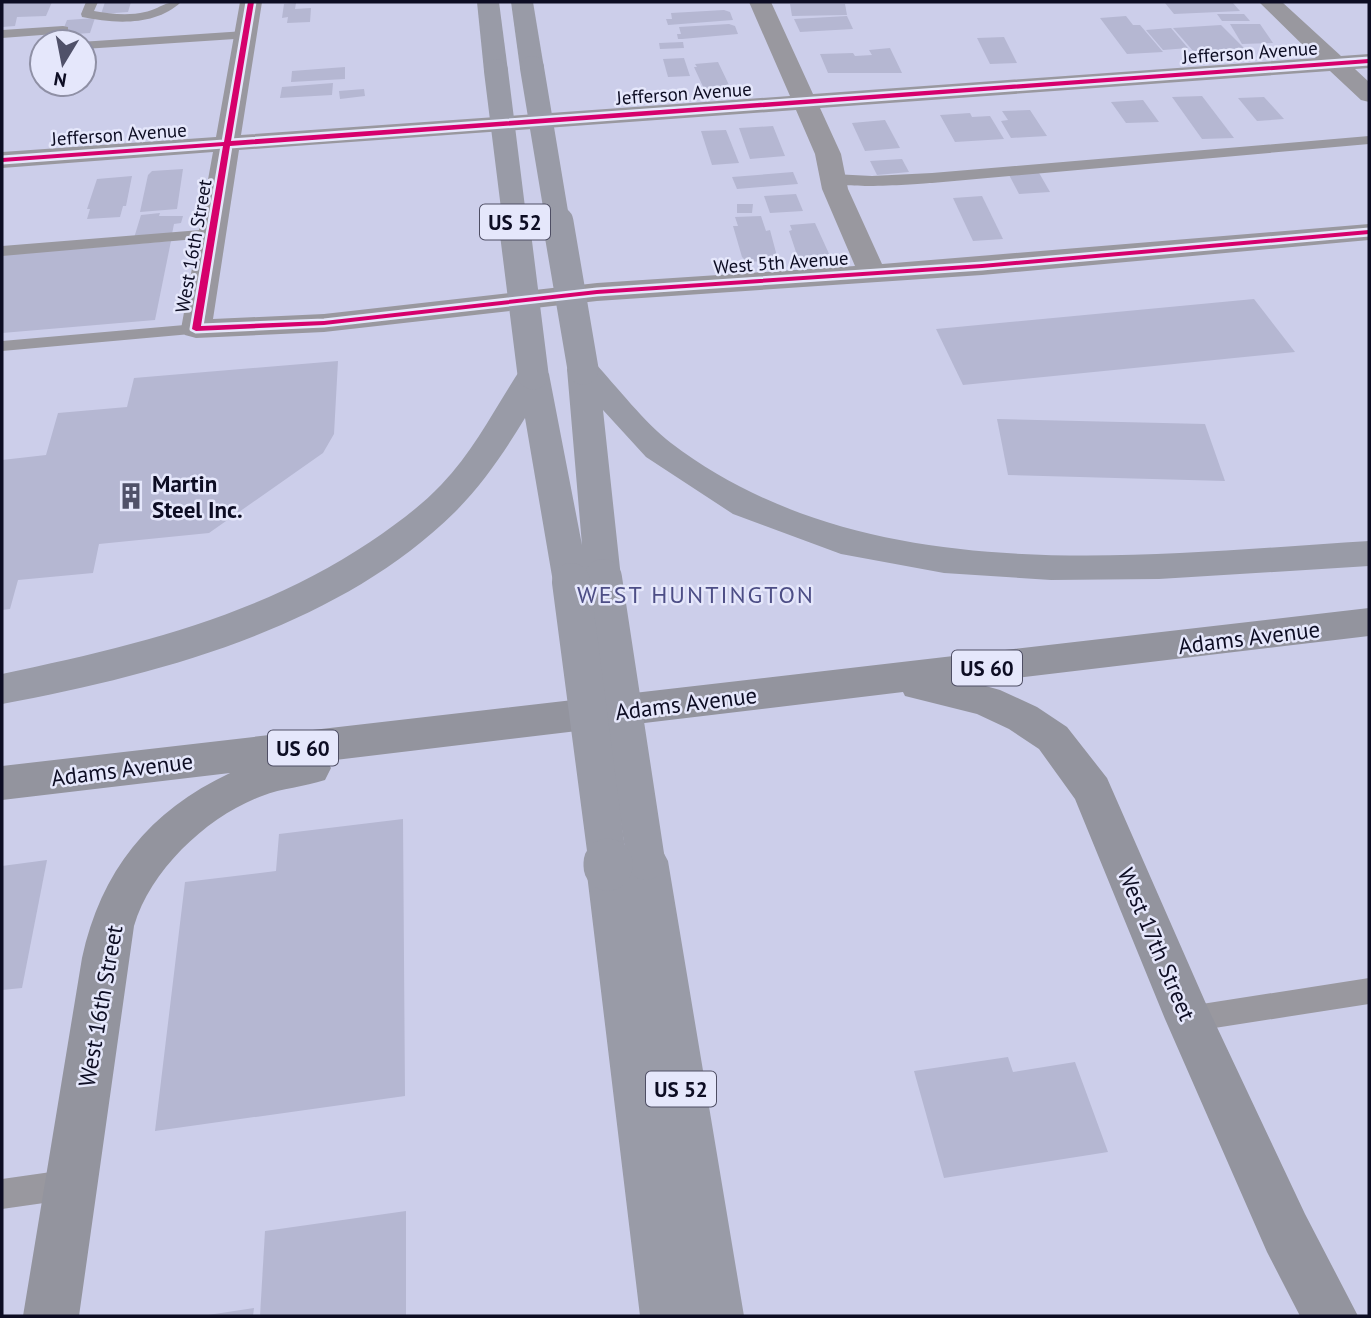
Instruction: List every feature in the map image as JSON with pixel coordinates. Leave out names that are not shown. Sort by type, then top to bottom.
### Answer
[{"type":"highway","name":"US 52","points":[[488,2],[533,374],[587,580],[627,864],[668,1316]]},
{"type":"highway","name":"US 52","points":[[522,2],[583,369],[587,580]]},
{"type":"highway","points":[[583,369],[621,416],[654,446],[699,480],[757,511],[824,538],[893,555],[963,564],[1032,568],[1369,554]]},
{"type":"highway","points":[[2,689],[166,650],[246,624],[302,601],[361,569],[456,491],[511,416],[533,374]]},
{"type":"highway","name":"US 52","points":[[627,864],[716,1316]]},
{"type":"main road","name":"Adams Avenue","points":[[2,783],[1369,622]]},
{"type":"main road","name":"West 17th Street","points":[[888,679],[986,701],[1023,718],[1053,738],[1092,790],[1189,1019],[1286,1233],[1330,1316]]},
{"type":"main road","name":"West 16th Street","points":[[51,1316],[105,958],[114,919],[138,873],[173,829],[201,807],[231,790],[298,769],[450,752],[605,713]]},
{"type":"street","name":"West 16th Street","points":[[196,329],[251,2]]},
{"type":"street","points":[[760,2],[828,153],[833,179],[872,273]]},
{"type":"street","points":[[1270,2],[1369,96]]},
{"type":"street","name":"Jefferson Avenue","points":[[2,160],[1369,61]]},
{"type":"street","name":"West 5th Avenue","points":[[196,329],[312,324],[583,293],[872,273],[1369,232]]},
{"type":"lane","points":[[96,4],[87,14],[109,19],[149,16],[175,2]]},
{"type":"lane","points":[[760,2],[774,2]]},
{"type":"lane","points":[[93,27],[111,26],[125,17]]},
{"type":"lane","points":[[2,34],[28,32]]},
{"type":"lane","points":[[98,44],[245,35]]},
{"type":"lane","points":[[833,179],[873,181],[932,177],[1369,140]]},
{"type":"lane","points":[[2,251],[213,234]]},
{"type":"lane","points":[[2,346],[196,329]]},
{"type":"lane","points":[[1189,1019],[1369,991]]},
{"type":"lane","points":[[2,1194],[72,1184]]},
{"type":"building","points":[[2,2],[52,2],[46,16],[17,17],[15,26],[2,27]]},
{"type":"building","points":[[105,2],[131,2],[128,12],[101,14]]},
{"type":"building","points":[[1232,2],[1240,11],[1174,14],[1165,3]]},
{"type":"building","points":[[296,3],[295,9],[311,8],[310,22],[287,23],[288,17],[282,18],[284,4]]},
{"type":"building","points":[[790,4],[845,4],[847,15],[792,16]]},
{"type":"building","points":[[724,10],[730,12],[733,20],[668,25],[666,19],[672,19],[671,13]]},
{"type":"building","points":[[1217,14],[1244,14],[1250,21],[1222,21]]},
{"type":"building","points":[[847,16],[853,29],[800,32],[794,19]]},
{"type":"building","points":[[1126,16],[1133,25],[1140,25],[1163,52],[1127,54],[1100,18]]},
{"type":"building","points":[[95,18],[92,28],[64,28],[67,20]]},
{"type":"building","points":[[729,24],[735,26],[738,34],[678,39],[677,34],[681,34],[679,27]]},
{"type":"building","points":[[1230,24],[1260,24],[1273,43],[1242,44]]},
{"type":"building","points":[[1221,25],[1244,48],[1194,52],[1173,28]]},
{"type":"building","points":[[1171,28],[1188,48],[1163,50],[1146,30]]},
{"type":"building","points":[[1004,37],[1017,63],[990,64],[977,38]]},
{"type":"building","points":[[683,42],[684,48],[660,49],[659,43]]},
{"type":"building","points":[[890,48],[902,73],[828,73],[820,54],[872,55],[869,50]]},
{"type":"building","points":[[684,58],[690,76],[668,77],[663,59]]},
{"type":"building","points":[[718,62],[729,85],[728,89],[705,91],[695,64]]},
{"type":"building","points":[[345,67],[345,79],[291,82],[292,71]]},
{"type":"building","points":[[333,83],[332,95],[280,98],[282,87]]},
{"type":"building","points":[[364,89],[365,96],[340,99],[339,91]]},
{"type":"building","points":[[1202,96],[1234,138],[1202,139],[1172,97]]},
{"type":"building","points":[[1264,97],[1284,119],[1257,121],[1238,98]]},
{"type":"building","points":[[1143,100],[1159,122],[1126,123],[1111,102]]},
{"type":"building","points":[[1030,110],[1047,136],[1011,138],[1001,121],[1008,120],[1002,111]]},
{"type":"building","points":[[970,113],[972,117],[990,116],[1004,139],[955,142],[940,115]]},
{"type":"building","points":[[885,120],[900,148],[865,151],[852,123]]},
{"type":"building","points":[[773,126],[785,156],[750,159],[739,128]]},
{"type":"building","points":[[726,130],[739,163],[712,165],[701,131]]},
{"type":"building","points":[[902,159],[909,172],[877,175],[870,161]]},
{"type":"building","points":[[183,169],[177,209],[140,212],[148,175],[152,171]]},
{"type":"building","points":[[1038,171],[1050,192],[1019,194],[1008,173]]},
{"type":"building","points":[[793,172],[798,184],[737,189],[732,177]]},
{"type":"building","points":[[132,176],[126,206],[123,206],[120,217],[87,219],[90,209],[87,209],[97,179]]},
{"type":"building","points":[[796,194],[803,211],[770,213],[764,196]]},
{"type":"building","points":[[982,196],[1003,239],[973,241],[953,198]]},
{"type":"building","points":[[737,204],[753,204],[752,213],[737,213]]},
{"type":"building","points":[[160,213],[159,216],[183,216],[181,223],[174,224],[172,234],[134,238],[141,215]]},
{"type":"building","points":[[761,216],[766,231],[770,230],[778,260],[747,262],[742,257],[733,226],[738,226],[735,217]]},
{"type":"building","points":[[815,223],[830,256],[798,258],[789,231],[792,230],[790,225]]},
{"type":"building","points":[[171,241],[155,320],[2,333],[2,255]]},
{"type":"building","points":[[1254,299],[1295,352],[963,385],[936,329]]},
{"type":"building","name":"Martin Steel Inc.","points":[[338,361],[334,434],[323,453],[209,533],[99,544],[93,573],[18,580],[10,609],[2,610],[2,460],[46,455],[58,413],[127,407],[134,378]]},
{"type":"building","points":[[997,419],[1205,424],[1225,481],[1008,475]]},
{"type":"building","points":[[403,819],[405,1096],[155,1131],[185,882],[276,871],[279,834]]},
{"type":"building","points":[[47,860],[22,988],[2,990],[2,866]]},
{"type":"building","points":[[1008,1057],[1013,1072],[1075,1062],[1108,1152],[944,1178],[914,1071]]},
{"type":"building","points":[[406,1211],[406,1316],[260,1316],[265,1231]]},
{"type":"building","points":[[254,1308],[253,1316],[208,1316],[208,1315]]},
{"type":"cycle path","points":[[251,2],[196,329],[324,323],[597,292],[982,266],[1369,232]]},
{"type":"cycle path","points":[[2,160],[1369,61]]},
{"type":"place","name":"Martin Steel Inc.","points":[[131,496]]},
{"type":"district","name":"WEST HUNTINGTON","points":[[696,594]]}]
